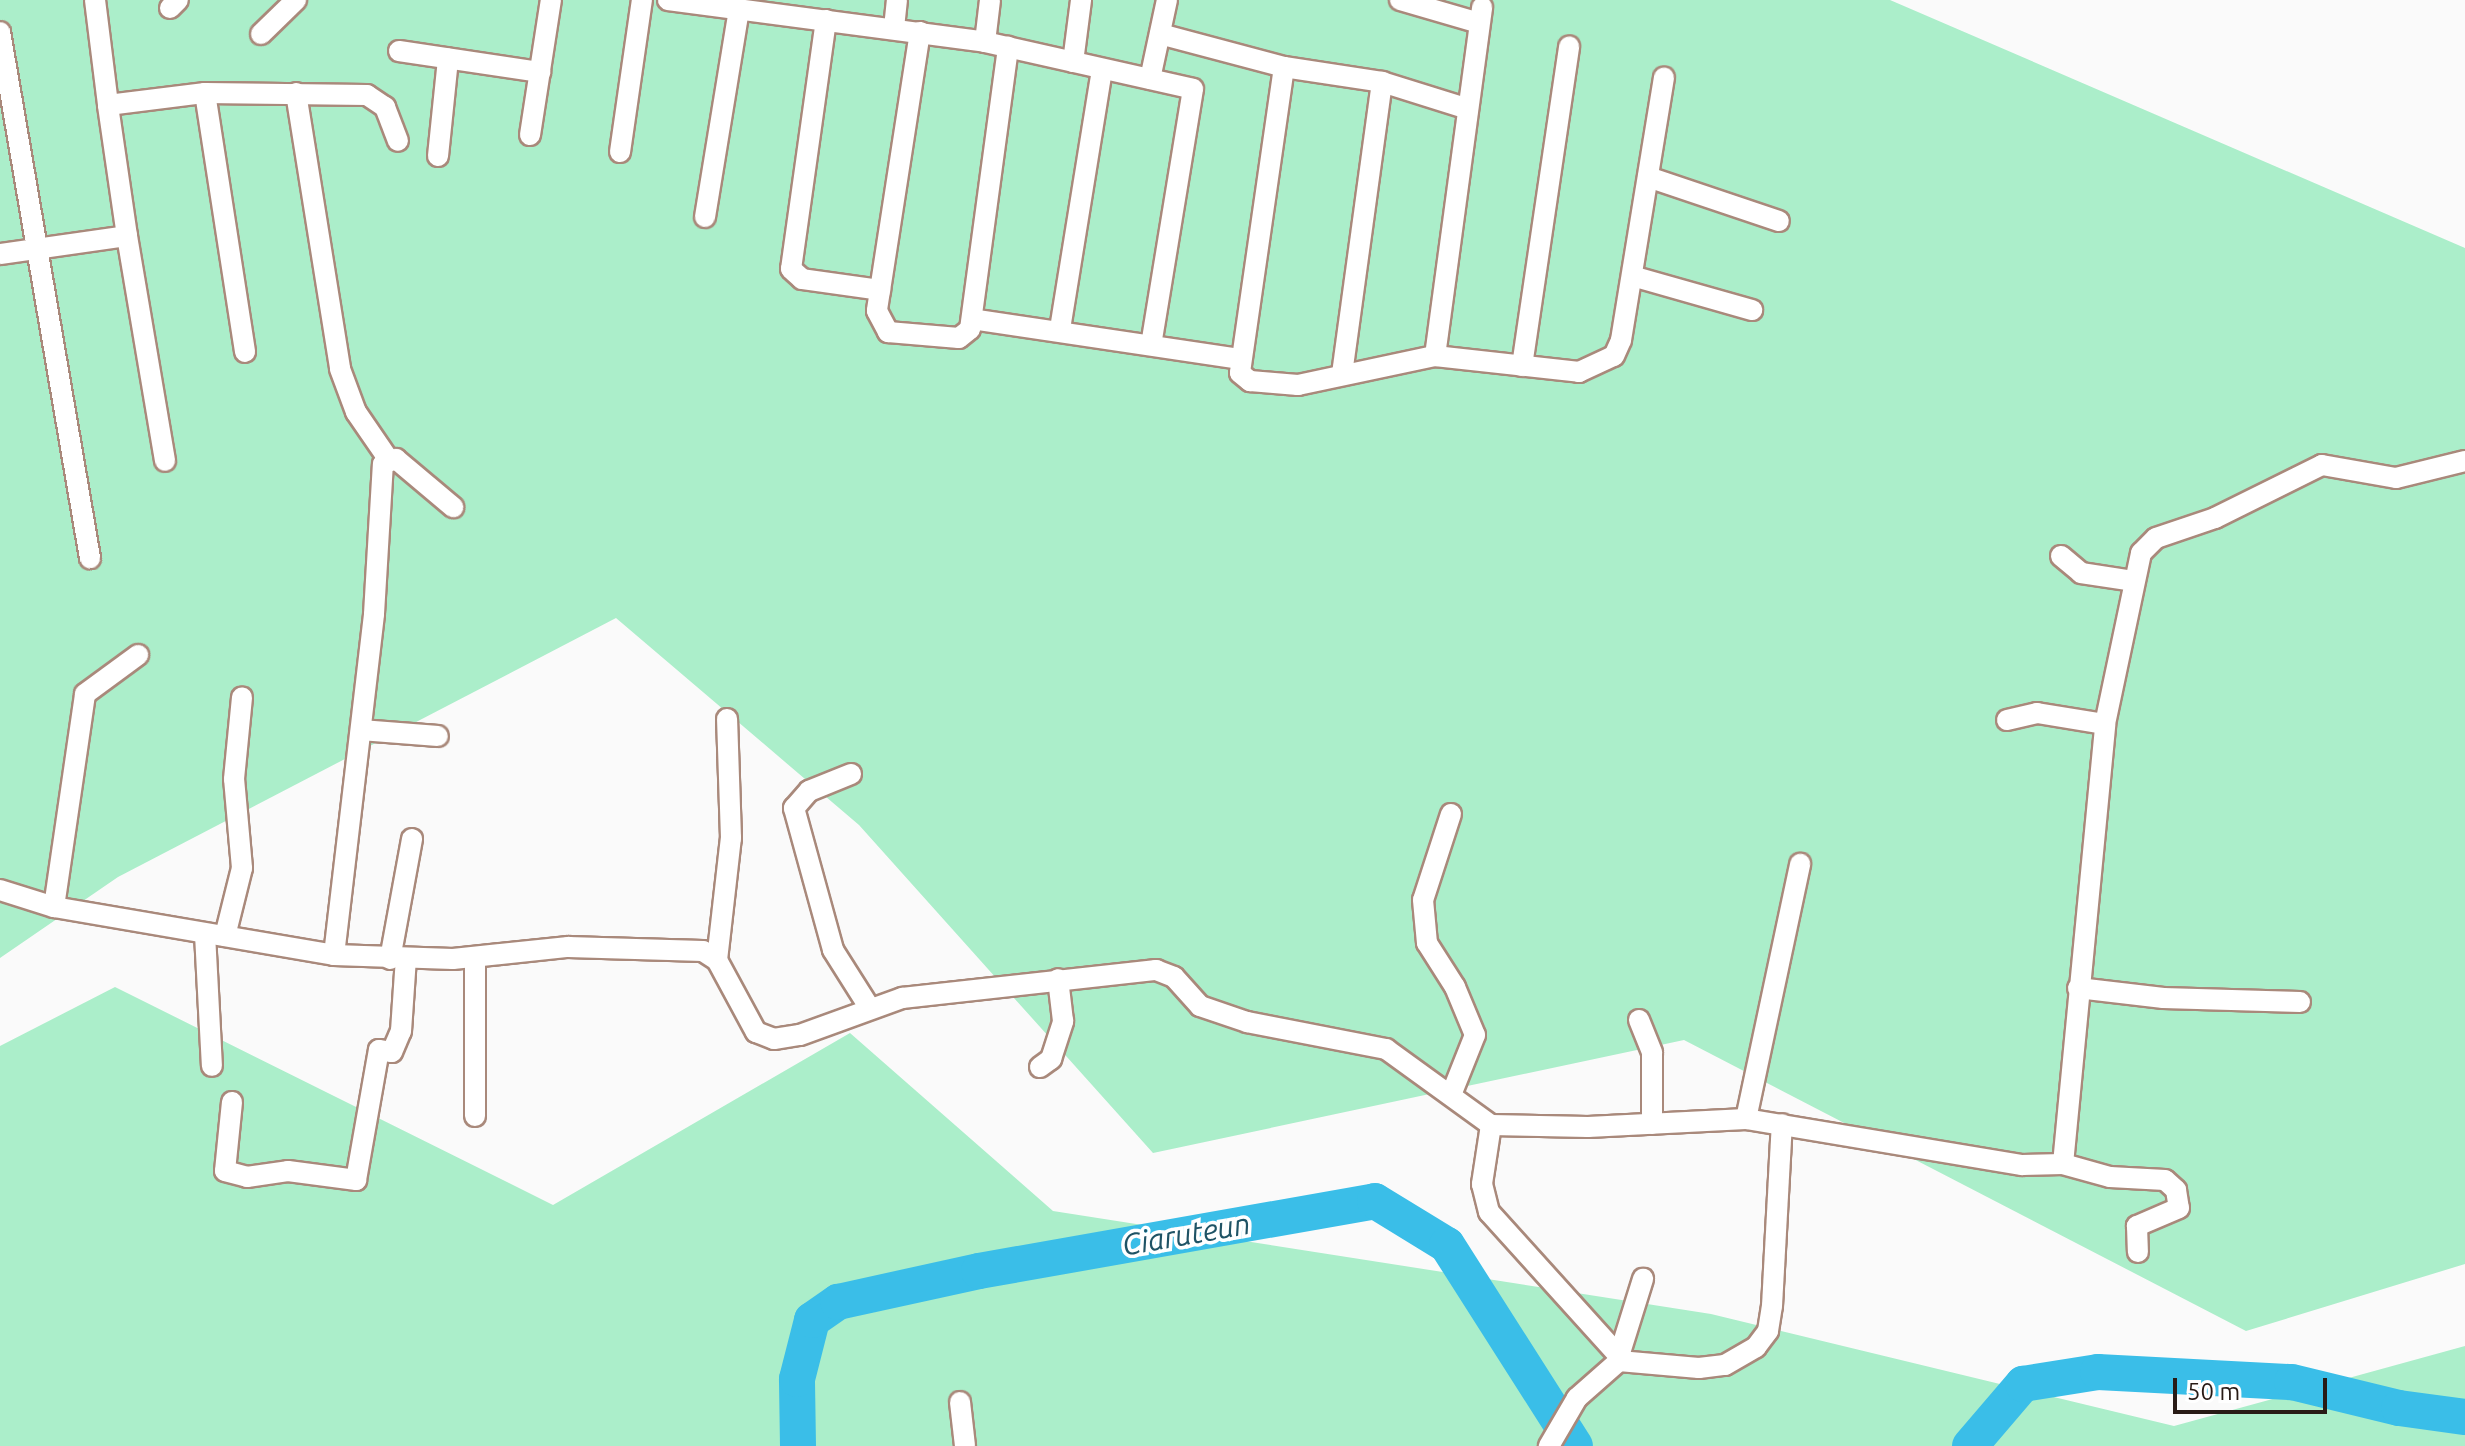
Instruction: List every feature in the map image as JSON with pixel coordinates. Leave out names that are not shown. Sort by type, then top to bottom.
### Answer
[{"type":"street","points":[[95,0],[127,236],[165,461]]},
{"type":"street","points":[[261,34],[296,0]]},
{"type":"street","points":[[530,135],[551,0]]},
{"type":"street","points":[[620,152],[642,0]]},
{"type":"street","points":[[668,0],[739,9],[800,8],[826,20],[985,42],[1193,89],[1151,345]]},
{"type":"street","points":[[894,28],[897,0]]},
{"type":"street","points":[[985,42],[990,0]]},
{"type":"street","points":[[1073,62],[1081,0]]},
{"type":"street","points":[[1150,79],[1167,0]]},
{"type":"street","points":[[1400,0],[1481,15],[1435,356]]},
{"type":"street","points":[[705,217],[739,9]]},
{"type":"street","points":[[826,20],[791,269],[802,279],[880,290]]},
{"type":"street","points":[[0,32],[90,558]]},
{"type":"street","points":[[920,32],[880,290],[878,319],[888,332],[965,337],[972,319],[1008,47]]},
{"type":"street","points":[[1160,34],[1284,67],[1382,82],[1468,109]]},
{"type":"street","points":[[1522,366],[1569,46]]},
{"type":"street","points":[[399,51],[540,72]]},
{"type":"street","points":[[438,156],[448,59]]},
{"type":"street","points":[[1284,67],[1240,373],[1250,381],[1298,385],[1435,356],[1579,372],[1614,356],[1632,276],[1664,78]]},
{"type":"street","points":[[1060,329],[1102,69]]},
{"type":"street","points":[[1342,374],[1382,82]]},
{"type":"street","points":[[108,105],[205,93],[367,95],[385,107],[398,141]]},
{"type":"street","points":[[205,93],[245,352]]},
{"type":"street","points":[[296,93],[340,369],[356,412],[389,460],[406,465],[453,507]]},
{"type":"street","points":[[1648,177],[1779,221]]},
{"type":"street","points":[[0,254],[127,236]]},
{"type":"street","points":[[1632,276],[1752,310]]},
{"type":"street","points":[[972,319],[1060,329],[1241,359]]},
{"type":"street","points":[[334,955],[383,516],[383,464],[389,460]]},
{"type":"street","points":[[2063,1164],[2105,724],[2141,553],[2156,538],[2223,514],[2322,465],[2396,478],[2465,461]]},
{"type":"street","points":[[2061,556],[2074,580],[2134,581]]},
{"type":"street","points":[[54,907],[85,694],[138,655]]},
{"type":"street","points":[[212,1066],[215,935],[242,868],[234,779],[242,697]]},
{"type":"street","points":[[2007,720],[2037,713],[2105,724]]},
{"type":"street","points":[[717,960],[731,838],[727,719]]},
{"type":"street","points":[[361,730],[438,736]]},
{"type":"street","points":[[851,774],[809,791],[794,808],[833,950],[869,1007]]},
{"type":"street","points":[[1451,814],[1423,900],[1427,943],[1455,987],[1475,1035],[1451,1095]]},
{"type":"street","points":[[232,1102],[225,1171],[247,1177],[288,1171],[356,1180],[379,1050],[392,1052],[401,1031],[398,958],[412,839]]},
{"type":"street","points":[[1746,1119],[1800,864]]},
{"type":"street","points":[[0,890],[54,907],[334,955],[475,957],[568,947],[653,946],[703,951],[717,960],[756,1032],[774,1039],[800,1035],[869,1007],[1058,979],[1156,970],[1174,977],[1200,1006],[1247,1022],[1386,1049],[1491,1125],[1652,1124],[1746,1119],[2022,1165],[2063,1164],[2110,1177],[2165,1180],[2176,1190],[2179,1208],[2137,1226],[2138,1252]]},
{"type":"street","points":[[475,957],[475,1116]]},
{"type":"street","points":[[1040,1067],[1051,1059],[1063,1021],[1058,979]]},
{"type":"street","points":[[2078,988],[2163,998],[2300,1002]]},
{"type":"street","points":[[1639,1020],[1652,1053],[1652,1124]]},
{"type":"street","points":[[1491,1125],[1482,1184],[1489,1212],[1619,1358],[1725,1365],[1744,1358],[1762,1339],[1772,1306],[1782,1124]]},
{"type":"street","points":[[1549,1446],[1577,1398],[1619,1358],[1643,1279]]},
{"type":"street","points":[[960,1402],[965,1446]]},
{"type":"green space","points":[[0,0],[1890,0],[2465,248],[2465,1264],[2246,1331],[1684,1040],[1153,1153],[859,825],[616,618],[118,877],[0,958]]},
{"type":"green space","points":[[115,987],[553,1205],[850,1033],[1053,1211],[1711,1314],[2174,1426],[2465,1346],[2465,1446],[0,1446],[0,1046]]},
{"type":"waterway","name":"Ciaruteun","points":[[798,1446],[797,1379],[812,1320],[838,1302],[979,1271],[1375,1201],[1447,1245],[1575,1446]]},
{"type":"waterway","name":"Ciaruteun","points":[[1970,1446],[2023,1384],[2098,1372],[2292,1382],[2399,1408],[2465,1417]]}]
